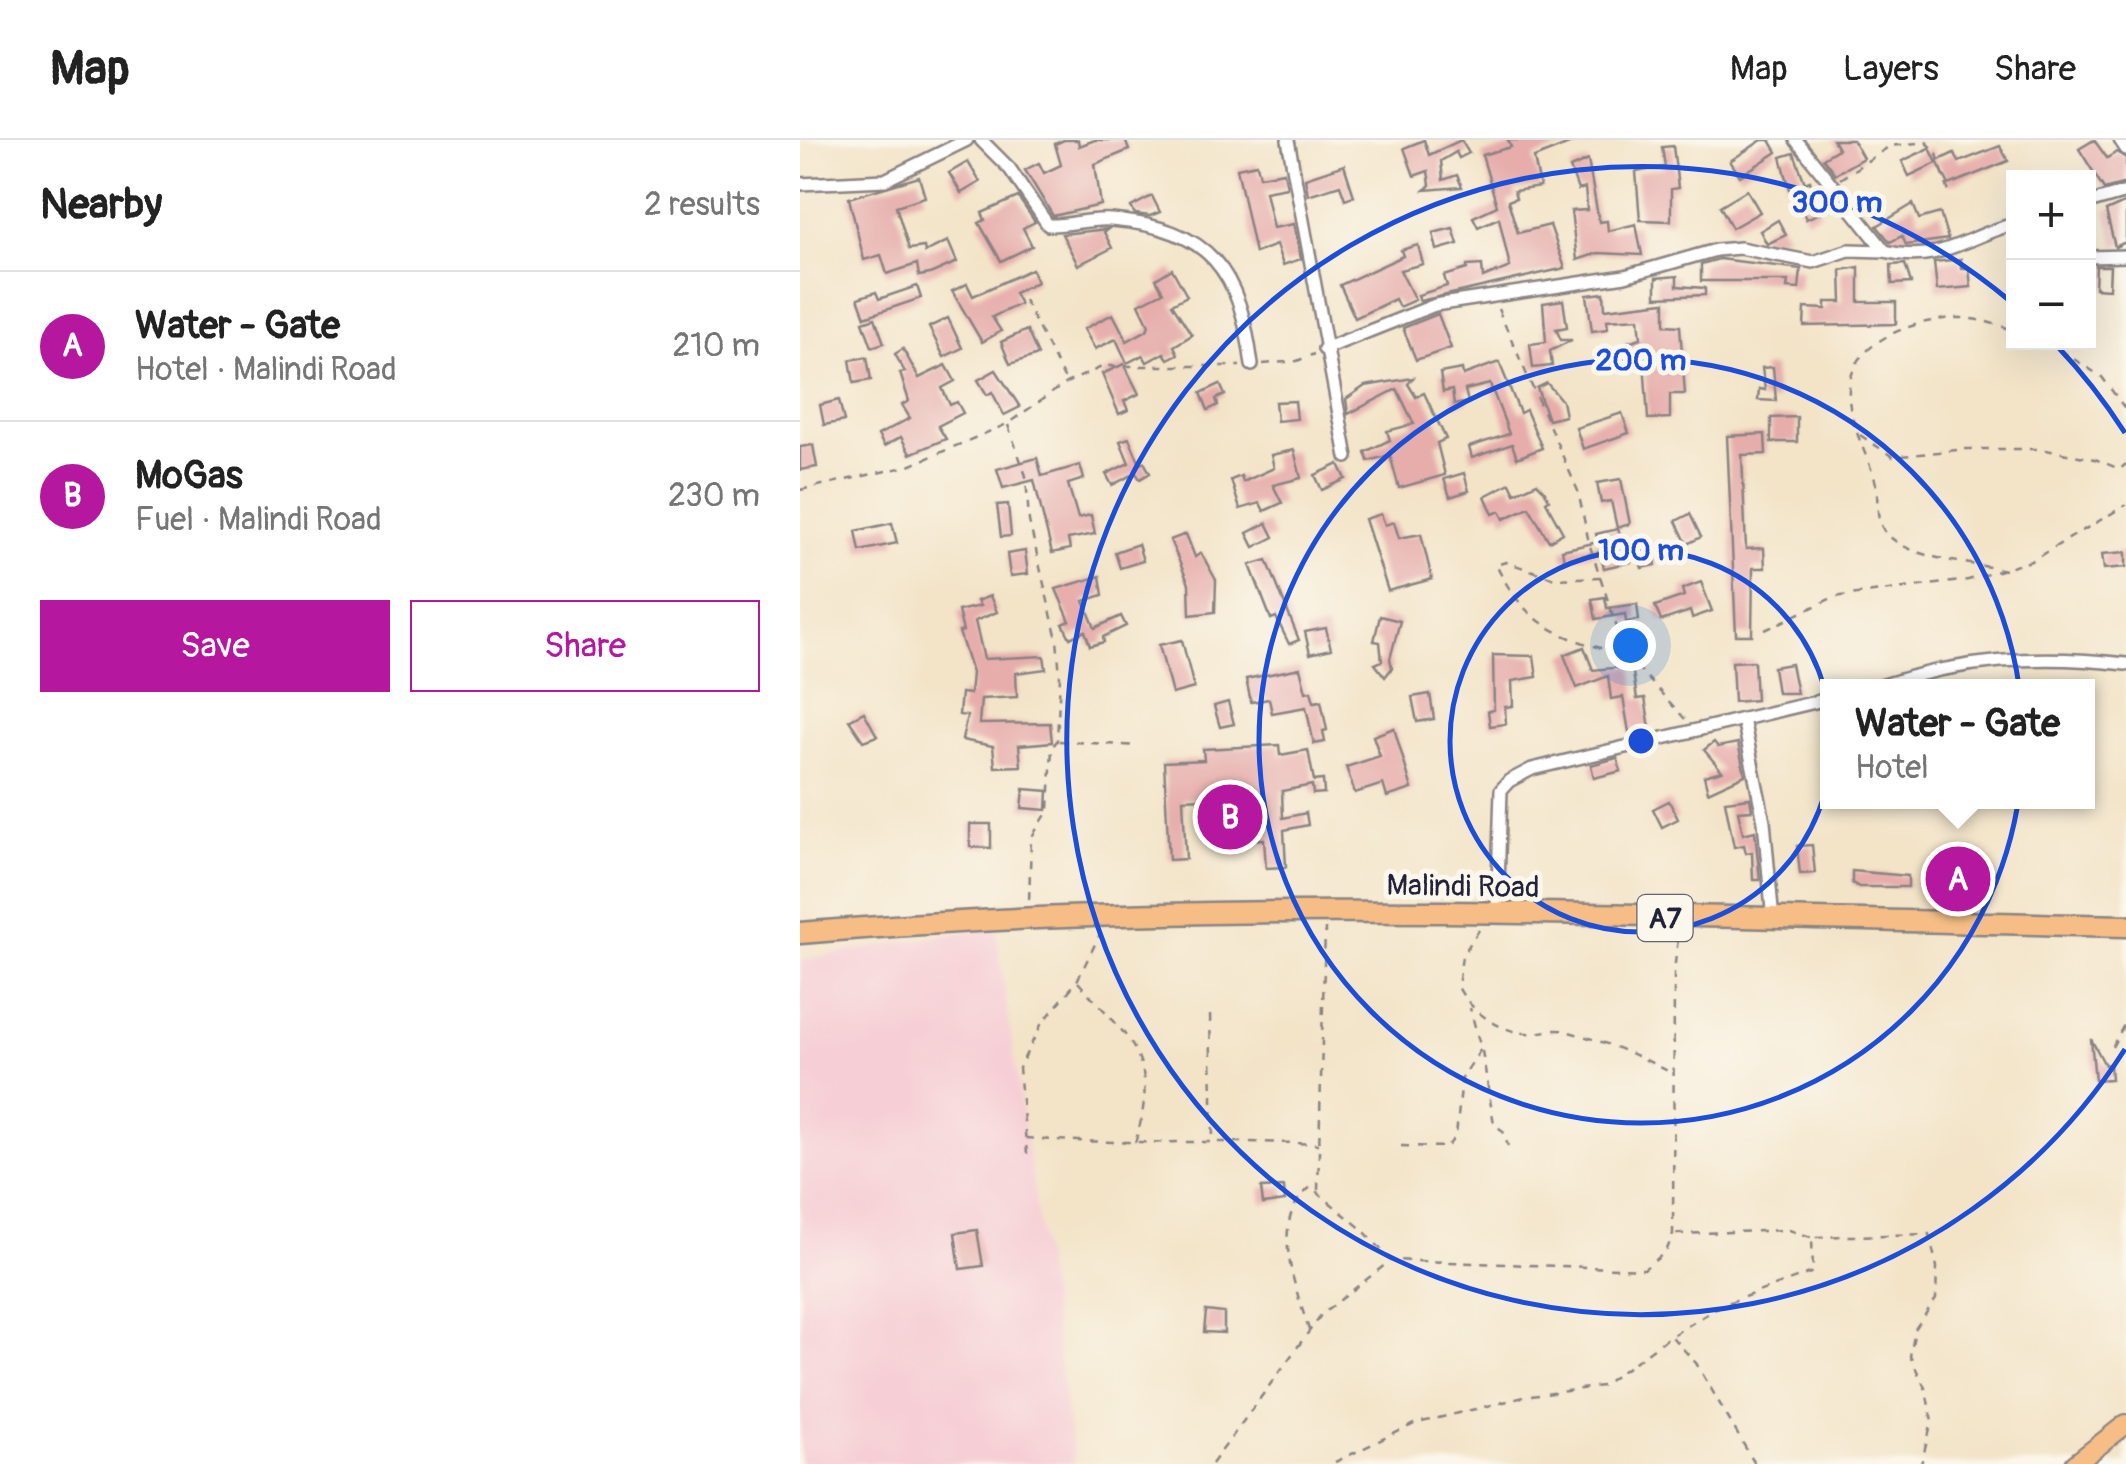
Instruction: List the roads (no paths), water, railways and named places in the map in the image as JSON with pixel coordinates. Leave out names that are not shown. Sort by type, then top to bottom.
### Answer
[{"type":"highway","name":"Malindi Road","points":[[800,933],[1110,915],[1325,914],[2126,926]]},
{"type":"main road","points":[[2076,1464],[2126,1424]]},
{"type":"street","points":[[800,184],[885,180],[967,140]]},
{"type":"street","points":[[981,140],[1010,169],[1048,226],[1114,220],[1186,239],[1208,256],[1226,272],[1241,300],[1252,365]]},
{"type":"street","points":[[1288,140],[1346,457]]},
{"type":"street","points":[[1796,140],[1885,250]]},
{"type":"street","points":[[2120,140],[2126,149]]},
{"type":"street","points":[[2096,201],[2126,192]]},
{"type":"street","points":[[1324,349],[1435,304],[1626,276],[1716,250],[1740,248],[1813,262],[1849,250],[1885,250],[1906,256],[1944,253],[1988,230],[2006,226]]},
{"type":"street","points":[[2096,257],[2126,256]]},
{"type":"street","points":[[1902,679],[1942,666],[1978,662],[2126,664]]},
{"type":"street","points":[[1488,916],[1501,790],[1509,780],[1532,769],[1820,701]]},
{"type":"street","points":[[1742,719],[1764,821],[1773,921]]},
{"type":"place","name":"MoGas","points":[[1230,817]]},
{"type":"place","name":"Water - Gate","points":[[1958,879]]}]
